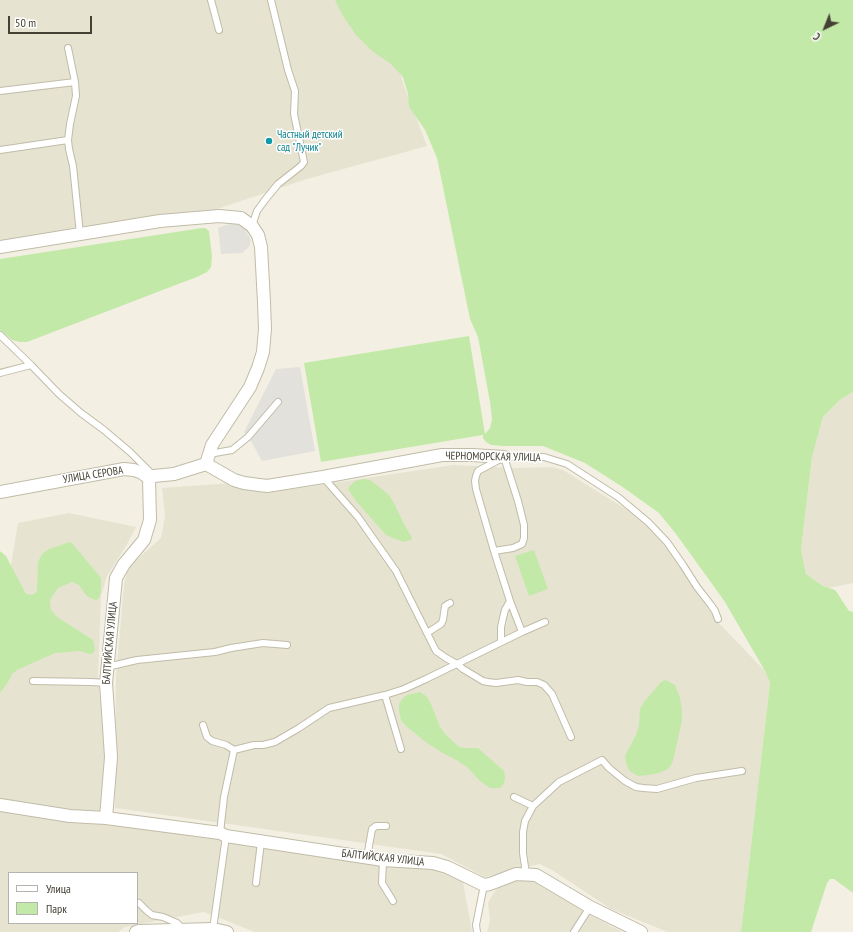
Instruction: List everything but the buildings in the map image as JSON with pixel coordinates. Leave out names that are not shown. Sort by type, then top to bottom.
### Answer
[{"type":"street","points":[[0,248],[160,221],[219,216],[240,218],[252,226],[258,235],[261,247],[265,329],[263,352],[250,387],[212,445],[207,459],[174,474],[152,477]]},
{"type":"street","name":"ЧЕРНОМОРСКАЯ УЛИЦА","points":[[207,459],[234,480],[267,486],[442,455],[504,457]]},
{"type":"street","name":"УЛИЦА СЕРОВА","points":[[0,492],[124,469],[134,470],[152,477]]},
{"type":"street","name":"БАЛТИЙСКАЯ УЛИЦА","points":[[106,818],[111,757],[106,683],[116,578],[124,564],[144,540],[150,520],[152,477]]},
{"type":"street","name":"БАЛТИЙСКАЯ УЛИЦА","points":[[0,805],[70,816],[106,818],[382,860],[433,863],[447,867],[484,885]]},
{"type":"street","points":[[484,885],[516,874],[536,875],[590,907],[641,932]]},
{"type":"street","points":[[136,932],[213,929],[227,932]]},
{"type":"lane","points":[[211,0],[218,30]]},
{"type":"lane","points":[[252,226],[257,211],[278,184],[304,162],[294,114],[295,91],[288,70],[271,0]]},
{"type":"lane","points":[[68,48],[75,82],[76,96],[68,140],[73,166],[80,234]]},
{"type":"lane","points":[[0,91],[75,82]]},
{"type":"lane","points":[[0,150],[68,140]]},
{"type":"lane","points":[[0,335],[59,394],[130,452],[152,477]]},
{"type":"lane","points":[[0,373],[31,365]]},
{"type":"lane","points":[[207,459],[232,450],[238,446],[248,437],[278,402]]},
{"type":"lane","name":"ЧЕРНОМОРСКАЯ УЛИЦА","points":[[504,457],[544,456],[566,464],[618,497],[648,522],[667,542],[715,611],[718,619]]},
{"type":"lane","points":[[494,551],[513,548],[522,544],[524,538],[524,525],[520,507],[504,457],[478,471],[475,481],[494,551],[510,601],[522,632]]},
{"type":"lane","points":[[323,477],[358,518],[396,571],[436,651],[483,681],[496,683],[518,680],[537,682],[544,685],[552,694],[571,738]]},
{"type":"lane","points":[[501,641],[501,627],[503,618],[510,601]]},
{"type":"lane","points":[[427,633],[441,624],[445,606],[450,603]]},
{"type":"lane","points":[[203,725],[208,737],[212,741],[226,745],[234,750],[275,742],[329,708],[404,689],[501,641],[545,622]]},
{"type":"lane","points":[[107,667],[137,660],[215,652],[263,643],[287,646]]},
{"type":"lane","points":[[33,681],[106,683]]},
{"type":"lane","points":[[385,695],[401,749]]},
{"type":"lane","points":[[213,929],[223,835],[224,797],[234,750]]},
{"type":"lane","points":[[526,874],[523,853],[523,832],[525,821],[532,806],[558,782],[602,760],[625,781],[643,788],[657,789],[696,778],[742,771]]},
{"type":"lane","points":[[514,798],[532,806]]},
{"type":"lane","points":[[366,857],[372,829],[376,826],[386,826]]},
{"type":"lane","points":[[256,883],[261,842]]},
{"type":"lane","points":[[382,860],[382,883],[393,900]]},
{"type":"lane","points":[[477,932],[476,925],[484,885]]},
{"type":"lane","points":[[139,903],[152,915],[163,917],[177,923],[184,930]]},
{"type":"lane","points":[[574,932],[590,907]]},
{"type":"shaded area","points":[[0,0],[379,0],[404,86],[427,146],[307,179],[202,214],[0,246]]},
{"type":"shaded area","points":[[236,223],[245,229],[251,240],[249,247],[242,253],[221,254],[218,228]]},
{"type":"shaded area","points":[[300,367],[315,451],[262,461],[244,432],[276,369]]},
{"type":"shaded area","points":[[853,392],[853,583],[829,588],[823,586],[806,574],[801,551],[812,457],[823,417],[841,399]]},
{"type":"shaded area","points":[[453,465],[516,468],[552,467],[563,470],[637,516],[669,550],[716,620],[765,671],[770,683],[741,932],[668,932],[611,909],[552,870],[540,864],[485,877],[441,854],[115,808],[116,676],[124,585],[127,572],[134,562],[161,538],[165,516],[162,488],[232,483],[266,493]]},
{"type":"shaded area","points":[[69,513],[136,527],[107,576],[101,596],[98,680],[108,763],[110,825],[436,868],[457,876],[463,882],[472,932],[255,932],[204,912],[125,927],[118,932],[0,932],[0,630],[18,523]]},
{"type":"shaded area","points":[[522,880],[533,881],[622,932],[487,932],[490,920],[488,903],[493,894],[497,889],[512,882]]},
{"type":"green space","points":[[335,0],[853,0],[853,392],[841,399],[823,417],[812,457],[801,550],[806,574],[823,586],[835,590],[849,611],[853,612],[853,893],[834,879],[830,879],[827,883],[811,932],[741,932],[770,683],[765,671],[725,602],[659,513],[585,463],[543,446],[491,445],[486,442],[483,435],[321,462],[304,363],[469,336],[485,434],[490,428],[492,419],[478,337],[470,319],[437,158],[425,130],[409,107],[408,94],[403,77],[391,64],[372,51],[356,35],[343,16]]},
{"type":"green space","points":[[202,228],[209,231],[212,256],[211,267],[207,272],[27,342],[12,340],[0,330],[0,259]]},
{"type":"green space","points":[[363,479],[370,480],[388,494],[412,538],[411,540],[403,542],[386,535],[356,501],[348,489],[355,481]]},
{"type":"green space","points":[[70,542],[101,578],[101,591],[99,598],[96,600],[90,598],[85,594],[79,585],[72,582],[58,588],[50,600],[51,610],[57,617],[93,640],[95,650],[90,654],[79,651],[55,653],[17,670],[12,674],[0,693],[0,551],[6,556],[26,594],[32,595],[37,592],[38,562],[42,554],[49,549]]},
{"type":"green space","points":[[534,550],[548,589],[529,596],[515,556]]},
{"type":"green space","points":[[666,680],[675,685],[680,698],[682,710],[682,720],[673,761],[669,768],[662,772],[638,776],[631,772],[628,768],[625,756],[636,735],[639,725],[640,709],[661,682]]},
{"type":"green space","points":[[420,692],[426,696],[431,704],[440,727],[445,734],[459,747],[478,748],[504,771],[504,784],[500,788],[490,788],[480,781],[467,767],[427,743],[407,727],[401,720],[399,704],[403,698],[407,695]]},
{"type":"place","name":"Частный детский сад \"Лучик\"","points":[[269,141]]}]
